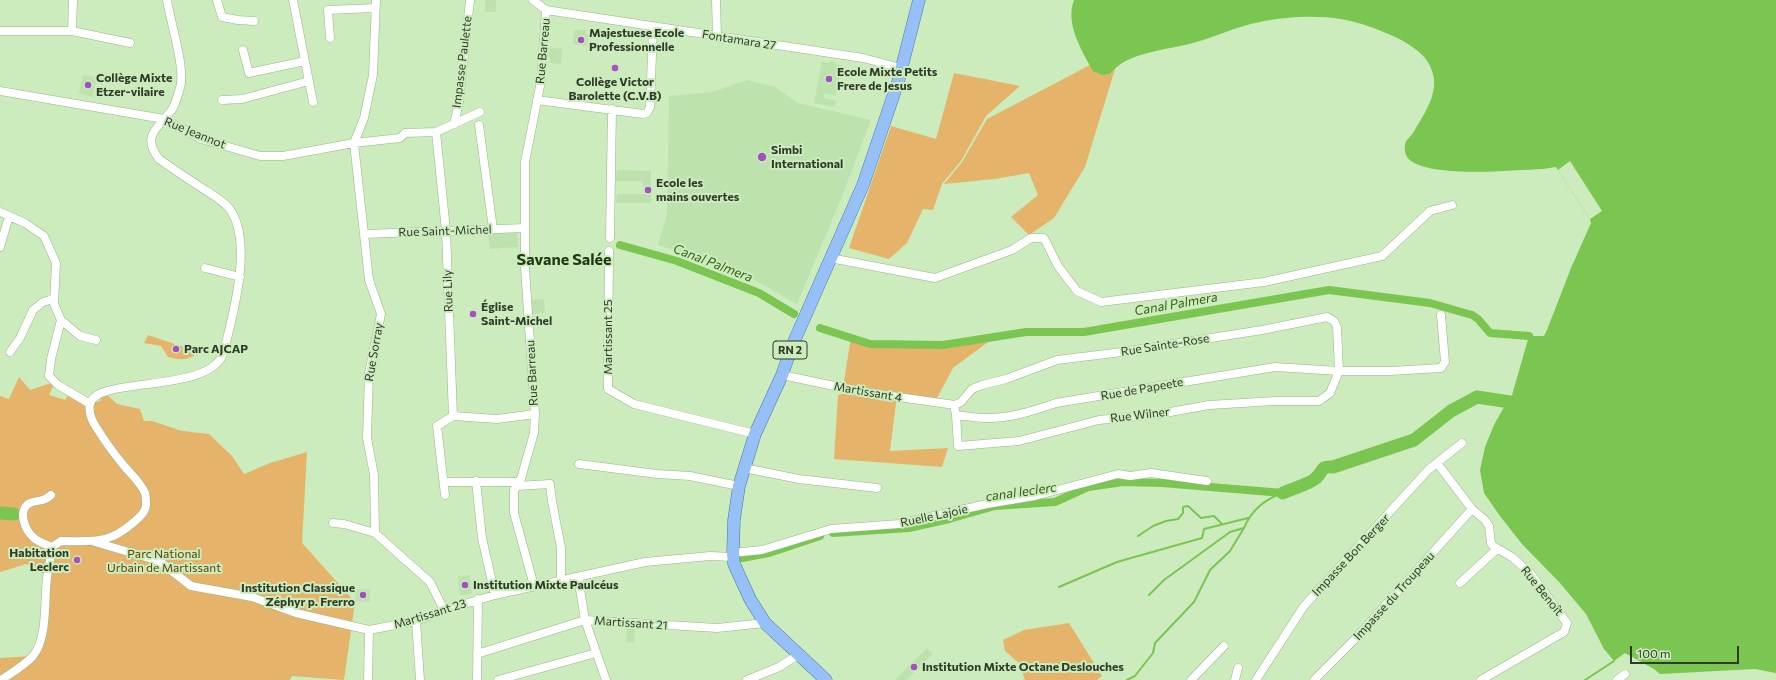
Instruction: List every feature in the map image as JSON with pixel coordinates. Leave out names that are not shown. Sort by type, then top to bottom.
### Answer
[{"type":"main road","name":"RN 2","points":[[826,680],[765,623],[750,600],[738,576],[733,555],[734,520],[744,468],[755,434],[782,375],[792,346],[863,185],[898,82],[919,0]]},
{"type":"street","points":[[72,31],[73,0]]},
{"type":"street","points":[[1,680],[33,656],[39,643],[46,610],[47,578],[52,547],[61,541],[92,541],[114,537],[123,532],[139,518],[146,507],[145,494],[140,484],[106,444],[93,423],[90,404],[98,394],[112,390],[190,377],[210,368],[223,357],[230,329],[240,277],[239,239],[235,219],[228,208],[218,199],[159,159],[154,153],[150,143],[151,135],[174,106],[181,87],[180,68],[167,0]]},
{"type":"street","points":[[217,0],[222,17],[254,21]]},
{"type":"street","points":[[293,0],[313,102]]},
{"type":"street","name":"Impasse Paulette","points":[[454,124],[459,102],[470,0]]},
{"type":"street","name":"Fontamara 27","points":[[533,0],[546,10],[863,58],[901,68]]},
{"type":"street","points":[[716,0],[717,37]]},
{"type":"street","points":[[330,38],[328,10],[376,4]]},
{"type":"street","name":"Rue Sorray","points":[[375,533],[374,475],[367,438],[369,373],[381,314],[369,280],[354,143],[364,118],[374,74],[376,4]]},
{"type":"street","name":"Rue Barreau","points":[[534,586],[514,513],[514,490],[518,484],[534,433],[535,414],[525,268],[525,162],[538,100],[546,10]]},
{"type":"street","points":[[538,100],[644,114],[649,111],[652,27]]},
{"type":"street","points":[[0,31],[72,31],[130,43]]},
{"type":"street","points":[[243,50],[249,73],[305,61]]},
{"type":"street","points":[[222,100],[242,99],[309,80]]},
{"type":"street","name":"Rue Jeannot","points":[[0,91],[164,120],[206,140],[260,156],[283,156],[354,143],[400,138],[405,133],[436,132]]},
{"type":"street","points":[[610,238],[612,109]]},
{"type":"street","points":[[436,132],[480,112]]},
{"type":"street","points":[[479,125],[492,229]]},
{"type":"street","name":"Rue Lily","points":[[436,132],[446,231],[453,416]]},
{"type":"street","points":[[830,258],[935,278],[1012,250],[1030,238],[1044,238],[1058,266],[1077,291],[1102,302],[1264,282],[1382,256],[1430,211],[1452,205]]},
{"type":"street","points":[[0,212],[24,223],[44,236],[56,263],[54,298],[56,310],[61,320],[80,336],[96,340]]},
{"type":"street","points":[[0,247],[9,216]]},
{"type":"street","name":"Rue Saint-Michel","points":[[365,234],[525,228]]},
{"type":"street","name":"Martissant 25","points":[[609,251],[608,389],[634,404],[755,434]]},
{"type":"street","points":[[204,268],[240,277]]},
{"type":"street","points":[[10,352],[20,338],[33,310],[43,302],[54,298]]},
{"type":"street","name":"Rue de Papeete","points":[[956,415],[982,418],[1001,418],[1056,403],[1275,367],[1339,371],[1390,371],[1441,368],[1445,362],[1441,315]]},
{"type":"street","name":"Rue Sainte-Rose","points":[[955,406],[961,402],[972,389],[1006,379],[1057,360],[1122,352],[1262,330],[1327,317],[1334,321],[1337,327],[1339,371]]},
{"type":"street","points":[[61,320],[51,359],[50,376],[58,385],[90,404]]},
{"type":"street","name":"Rue Wilner","points":[[956,415],[958,446],[1019,441],[1099,420],[1159,414],[1209,405],[1275,400],[1319,401],[1330,393],[1339,371]]},
{"type":"street","name":"Martissant 4","points":[[782,375],[863,392],[955,406]]},
{"type":"street","points":[[955,406],[956,415]]},
{"type":"street","points":[[445,495],[437,426],[453,416],[497,419],[535,414]]},
{"type":"street","name":"Impasse Bon Berger","points":[[1256,680],[1304,606],[1428,470],[1462,443]]},
{"type":"street","points":[[1437,463],[1472,509],[1489,526],[1491,543],[1497,549],[1460,583]]},
{"type":"street","points":[[579,464],[657,474],[690,476],[740,486]]},
{"type":"street","points":[[744,468],[799,479],[877,488]]},
{"type":"street","name":"Ruelle Lajoie","points":[[733,555],[762,550],[832,529],[899,524],[987,504],[1035,496],[1118,474],[1130,476],[1151,473],[1207,481]]},
{"type":"street","points":[[444,482],[476,481],[518,484],[550,484],[561,548],[562,581]]},
{"type":"street","points":[[476,481],[482,538],[495,595]]},
{"type":"street","points":[[51,495],[48,499],[29,504],[25,508],[22,517],[32,537],[52,547]]},
{"type":"street","name":"Impasse du Troupeau","points":[[1314,680],[1355,639],[1472,509]]},
{"type":"street","points":[[333,523],[344,524],[375,533],[430,582],[444,610]]},
{"type":"street","name":"Martissant 23","points":[[92,541],[159,561],[191,586],[252,596],[296,613],[370,630],[416,621],[444,610],[495,595],[645,562],[733,555]]},
{"type":"street","name":"Rue Benoît","points":[[1480,680],[1558,636],[1564,632],[1567,626],[1565,620],[1530,573],[1512,557],[1497,549]]},
{"type":"street","points":[[578,577],[585,620],[606,680]]},
{"type":"street","points":[[477,680],[478,600]]},
{"type":"street","name":"Martissant 21","points":[[477,654],[585,620],[717,628],[765,623]]},
{"type":"street","points":[[416,621],[420,680]]},
{"type":"street","points":[[368,680],[370,630]]},
{"type":"street","points":[[1191,680],[1224,646]]},
{"type":"street","points":[[498,680],[596,653]]},
{"type":"street","points":[[747,680],[779,667],[798,655]]},
{"type":"street","points":[[1235,680],[1238,668]]},
{"type":"street","points":[[1617,680],[1625,674]]},
{"type":"shaded area","points":[[485,0],[496,0],[496,12],[485,12]]},
{"type":"shaded area","points":[[1074,0],[1776,0],[1776,673],[1755,669],[1660,674],[1654,669],[1625,653],[1614,661],[1604,649],[1586,614],[1560,583],[1522,544],[1484,493],[1480,470],[1485,447],[1494,425],[1504,407],[1510,402],[1529,336],[1544,336],[1591,223],[1590,219],[1556,167],[1475,172],[1438,170],[1409,160],[1405,152],[1405,144],[1413,133],[1429,104],[1434,86],[1433,75],[1427,61],[1418,51],[1398,38],[1374,28],[1351,21],[1321,17],[1300,17],[1269,20],[1243,26],[1193,43],[1137,56],[1117,67],[1110,74],[1102,75],[1093,71],[1079,45],[1071,18]]},
{"type":"shaded area","name":"Majestuese Ecole Professionnelle","points":[[574,30],[586,30],[586,34],[588,34],[587,46],[573,44]]},
{"type":"shaded area","points":[[545,47],[562,49],[561,64],[550,63],[550,57],[545,56]]},
{"type":"shaded area","name":"Ecole Mixte Petits Frere de Jesus","points":[[822,61],[829,63],[830,61],[835,62],[836,64],[842,65],[836,96],[824,93],[824,98],[836,101],[835,107],[814,103]]},
{"type":"shaded area","name":"Collège Mixte Etzer-vilaire","points":[[83,75],[97,77],[92,97],[79,93]]},
{"type":"shaded area","name":"Simbi International","points":[[747,80],[775,87],[798,103],[871,120],[843,194],[797,304],[739,271],[658,245],[667,214],[669,96],[712,92]]},
{"type":"shaded area","name":"Ecole les mains ouvertes","points":[[617,170],[651,171],[651,203],[616,203],[617,194],[645,194],[642,181],[616,181]]},
{"type":"shaded area","points":[[517,232],[518,247],[490,249],[488,234]]},
{"type":"shaded area","points":[[544,299],[545,313],[530,314],[529,300]]},
{"type":"shaded area","name":"Institution Mixte Paulcéus","points":[[470,575],[472,594],[460,595],[458,576]]},
{"type":"shaded area","name":"Institution Classique Zéphyr p. Frerro","points":[[356,589],[370,589],[370,602],[355,601]]},
{"type":"shaded area","points":[[627,627],[635,628],[634,643],[626,642]]},
{"type":"shaded area","name":"Institution Mixte Octane Deslouches","points":[[927,648],[933,654],[906,680],[895,680]]},
{"type":"green space","points":[[1090,65],[1096,72],[1104,74],[1110,74],[1116,66],[1085,167],[1054,218],[1029,235],[1011,217],[1038,195],[1029,173],[995,179],[944,184],[962,162],[987,119]]},
{"type":"green space","points":[[954,73],[1020,86],[986,116],[961,161],[942,184],[933,210],[923,209],[907,243],[889,259],[849,248],[891,126],[936,139]]},
{"type":"green space","name":"Parc AJCAP","points":[[148,335],[198,352],[191,357],[184,359],[168,357],[161,346],[144,343]]},
{"type":"green space","points":[[851,337],[866,341],[988,342],[953,368],[936,400],[897,395],[890,451],[948,448],[942,467],[834,459],[838,395],[842,394]]},
{"type":"green space","name":"Parc National Urbain de Martissant","points":[[19,377],[30,390],[55,382],[49,395],[65,400],[70,392],[90,404],[100,401],[104,392],[117,404],[140,409],[144,421],[152,421],[182,431],[209,434],[232,456],[244,474],[270,463],[307,452],[302,543],[355,602],[344,680],[292,676],[290,680],[0,680],[0,658],[33,656],[46,610],[47,579],[38,569],[26,564],[0,572],[0,396],[9,399]]},
{"type":"green space","points":[[1069,623],[1102,676],[1097,680],[1025,680],[1019,663],[1005,651],[1003,640],[1024,630]]},
{"type":"pier","points":[[1570,161],[1602,211],[1590,219],[1558,170]]},
{"type":"waterway","name":"Canal Palmera","points":[[620,245],[677,261],[759,293],[794,314]]},
{"type":"waterway","name":"Canal Palmera","points":[[820,328],[870,344],[943,345],[1026,332],[1084,332],[1329,290],[1430,303],[1472,315],[1478,319],[1490,333],[1529,336]]},
{"type":"waterway","points":[[1283,493],[1313,480],[1326,467],[1333,467],[1414,440],[1451,411],[1477,397],[1510,402]]},
{"type":"waterway","name":"canal leclerc","points":[[833,533],[909,528],[995,506],[1055,502],[1088,487],[1123,482],[1162,483],[1283,493]]},
{"type":"waterway","points":[[1149,595],[1164,580],[1230,532],[1244,528],[1259,506],[1283,493]]},
{"type":"waterway","points":[[1138,536],[1153,526],[1166,521],[1178,519],[1183,513],[1183,507],[1188,506],[1201,518],[1214,516],[1221,523]]},
{"type":"waterway","points":[[0,513],[14,514]]},
{"type":"waterway","points":[[1059,587],[1117,562],[1202,538],[1204,529],[1248,518]]},
{"type":"waterway","points":[[1127,680],[1135,676],[1153,653],[1155,643],[1194,602],[1210,570],[1230,551],[1244,528]]},
{"type":"waterway","name":"canal leclerc","points":[[742,558],[769,553],[820,536]]},
{"type":"waterway","points":[[1585,680],[1614,661]]},
{"type":"place","name":"Majestuese Ecole Professionnelle","points":[[581,40]]},
{"type":"place","name":"Collège Victor Barolette (C.V.B)","points":[[615,68]]},
{"type":"place","name":"Ecole Mixte Petits Frere de Jesus","points":[[829,79]]},
{"type":"place","name":"Collège Mixte Etzer-vilaire","points":[[88,85]]},
{"type":"place","name":"Simbi International","points":[[762,157]]},
{"type":"place","name":"Ecole les mains ouvertes","points":[[648,190]]},
{"type":"place","name":"Église Saint-Michel","points":[[473,314]]},
{"type":"place","name":"Parc AJCAP","points":[[176,349]]},
{"type":"place","name":"Habitation Leclerc","points":[[77,560]]},
{"type":"place","name":"Institution Mixte Paulcéus","points":[[465,585]]},
{"type":"place","name":"Institution Classique Zéphyr p. Frerro","points":[[363,595]]},
{"type":"place","name":"Institution Mixte Octane Deslouches","points":[[914,667]]},
{"type":"district","name":"Savane Salée","points":[[564,260]]}]
